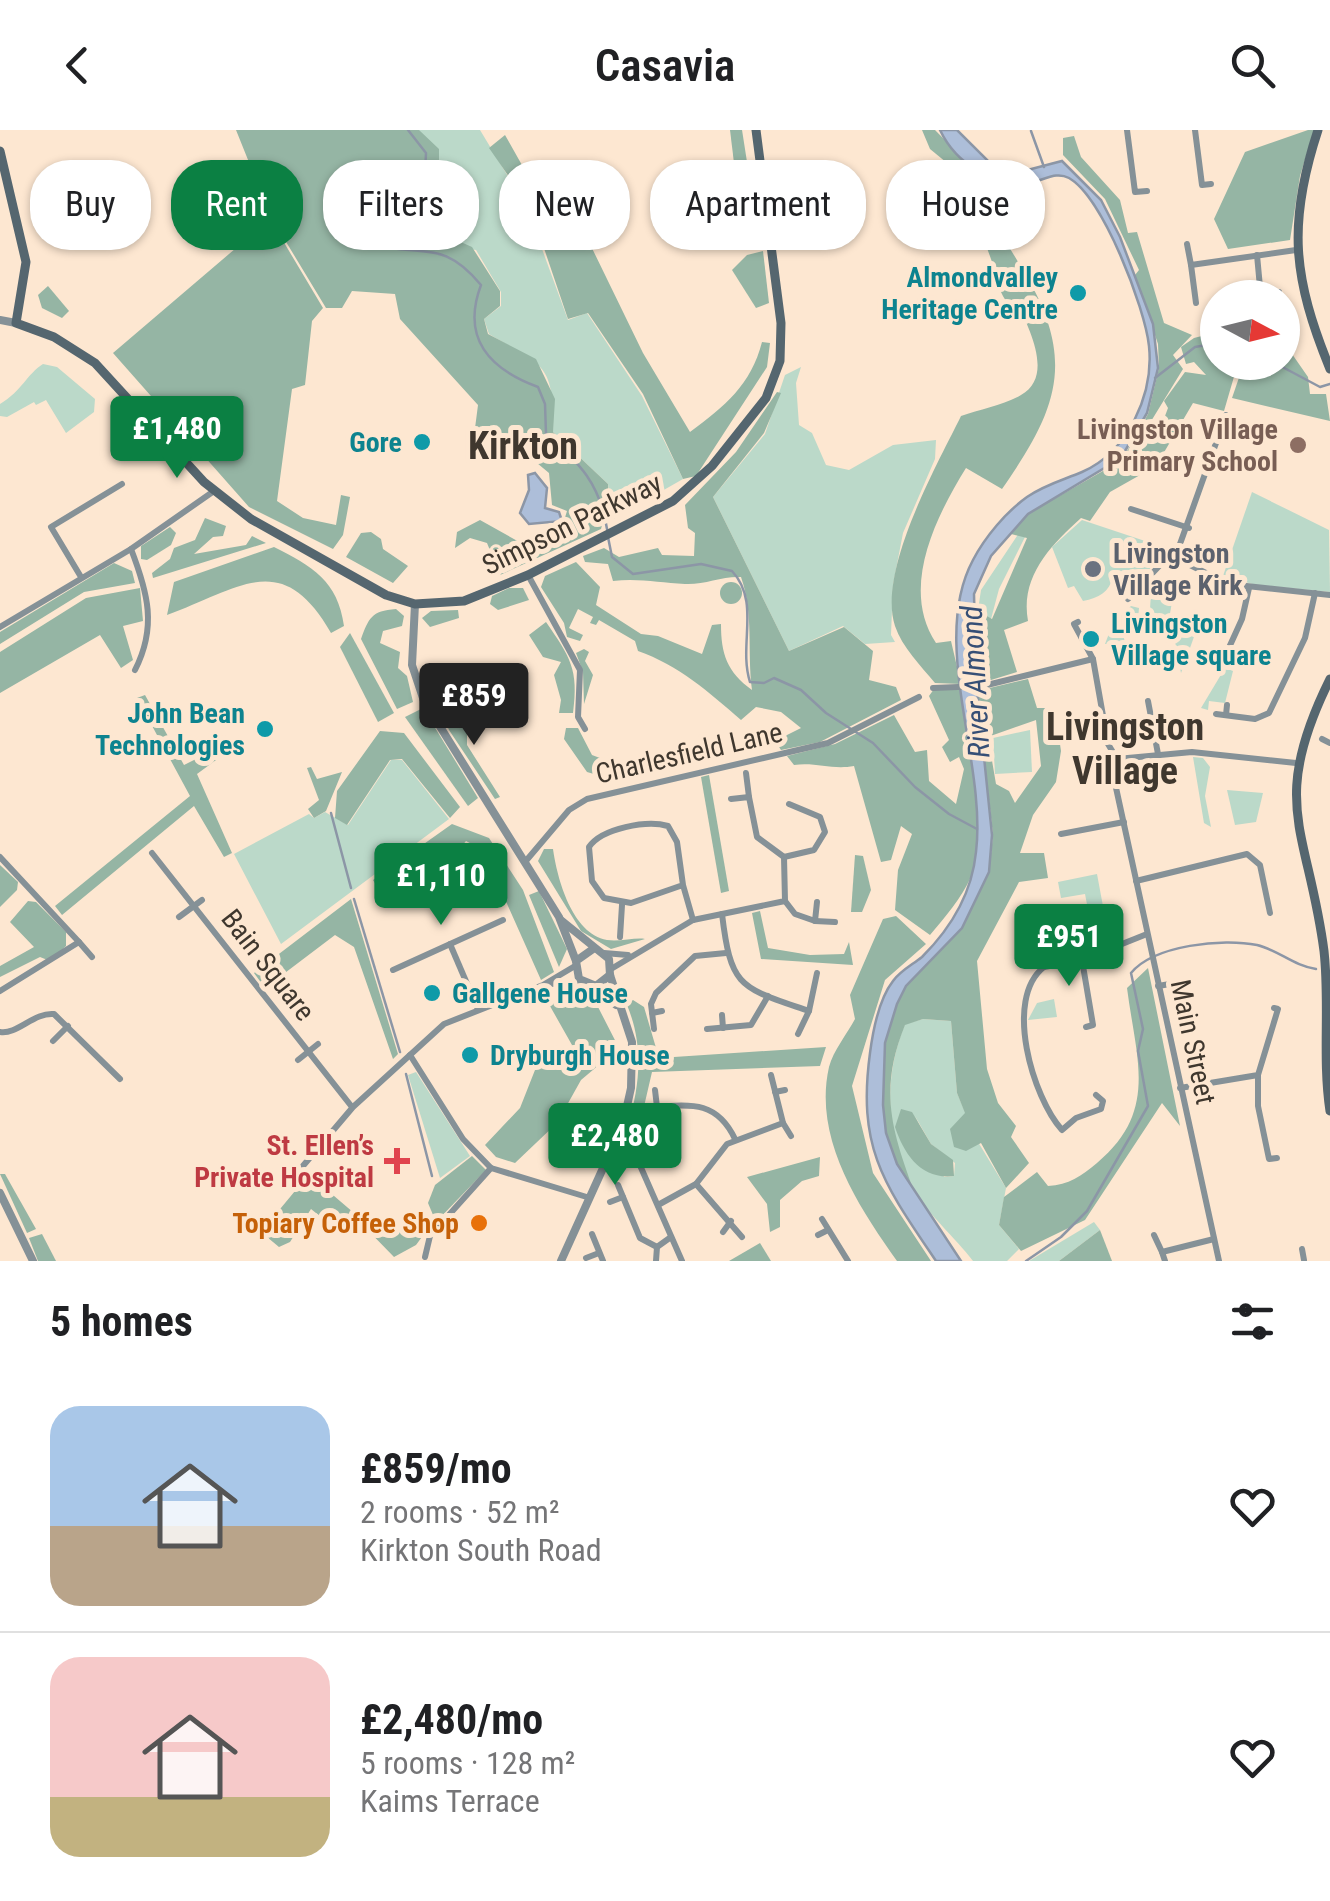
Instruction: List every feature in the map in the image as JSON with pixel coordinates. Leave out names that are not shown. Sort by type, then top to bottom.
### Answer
[{"type":"main road","name":"Simpson Parkway","points":[[16,323],[54,337],[95,362],[214,492],[329,564],[386,595],[415,604],[464,600],[528,575],[673,501],[694,484],[750,420],[776,374],[781,323],[756,130]]},
{"type":"main road","points":[[1318,130],[1297,211],[1296,250],[1316,334],[1330,369]]},
{"type":"main road","points":[[0,151],[24,246],[26,274],[16,323]]},
{"type":"main road","points":[[1329,682],[1296,763],[1297,829],[1324,949],[1330,1112]]},
{"type":"street","points":[[1127,130],[1136,192],[1146,191]]},
{"type":"street","points":[[1195,130],[1202,185],[1211,184]]},
{"type":"street","points":[[1187,244],[1196,303]]},
{"type":"street","points":[[1191,265],[1296,250]]},
{"type":"street","points":[[1257,255],[1259,280]]},
{"type":"street","name":"Simpson Parkway","points":[[0,320],[16,323]]},
{"type":"street","points":[[1316,334],[1330,329]]},
{"type":"street","points":[[1128,600],[1172,556],[1188,528],[1226,415]]},
{"type":"street","points":[[81,578],[51,526],[122,484]]},
{"type":"street","points":[[0,627],[131,549],[214,492]]},
{"type":"street","points":[[1131,509],[1188,528]]},
{"type":"street","points":[[131,549],[151,619],[147,646],[135,670]]},
{"type":"street","points":[[1172,556],[1228,584],[1330,594]]},
{"type":"street","points":[[528,575],[580,670],[578,716],[585,729]]},
{"type":"street","points":[[1222,663],[1249,588]]},
{"type":"street","points":[[1216,714],[1255,719],[1269,713],[1305,638],[1315,593]]},
{"type":"street","points":[[415,604],[410,644],[416,682],[559,918],[588,985],[619,1008]]},
{"type":"street","name":"Main Street","points":[[1078,622],[1074,624],[1093,659],[1108,744],[1117,759],[1113,774],[1219,1261]]},
{"type":"street","points":[[1232,642],[1243,648]]},
{"type":"street","points":[[933,688],[983,686],[1093,659]]},
{"type":"street","name":"Charlesfield Lane","points":[[525,862],[570,810],[587,799],[828,742],[919,697]]},
{"type":"street","points":[[1148,702],[1158,754]]},
{"type":"street","points":[[1226,715],[1227,705]]},
{"type":"street","points":[[1117,759],[1200,752],[1296,763]]},
{"type":"street","points":[[746,773],[757,837],[784,857],[814,850],[824,832],[820,817],[789,804]]},
{"type":"street","points":[[731,799],[749,797]]},
{"type":"street","points":[[1060,834],[1124,822]]},
{"type":"street","points":[[682,886],[622,904],[604,898],[589,869],[589,847],[604,834],[654,824],[668,826],[678,842],[682,886],[693,920]]},
{"type":"street","name":"Bain Square","points":[[152,853],[353,1107]]},
{"type":"street","points":[[1136,881],[1247,854],[1260,865],[1270,913]]},
{"type":"street","points":[[0,857],[92,957]]},
{"type":"street","points":[[784,857],[784,901],[795,914],[835,922]]},
{"type":"street","name":"Bain Square","points":[[179,917],[202,900]]},
{"type":"street","points":[[542,985],[588,985],[693,920],[784,901]]},
{"type":"street","points":[[815,921],[818,902]]},
{"type":"street","points":[[620,937],[622,904]]},
{"type":"street","points":[[722,914],[726,953],[744,986],[809,1011]]},
{"type":"street","points":[[559,918],[593,949],[632,955]]},
{"type":"street","points":[[1052,918],[1046,920],[1044,968],[1030,990],[1024,1034],[1038,1086],[1063,1133],[1076,1118],[1101,1109],[1103,1101],[1096,1095]]},
{"type":"street","points":[[394,970],[503,920]]},
{"type":"street","points":[[1044,968],[1082,960],[1147,934]]},
{"type":"street","points":[[0,992],[79,942]]},
{"type":"street","points":[[450,944],[477,1008]]},
{"type":"street","points":[[291,1180],[353,1107],[444,1024],[542,985],[593,949]]},
{"type":"street","points":[[561,1261],[616,1141],[634,1068],[632,1042],[604,953]]},
{"type":"street","points":[[654,1029],[652,998],[695,956],[726,953]]},
{"type":"street","points":[[1082,960],[1093,1026],[1086,1027]]},
{"type":"street","points":[[798,1034],[809,1011],[817,973]]},
{"type":"street","points":[[1158,986],[1182,982]]},
{"type":"street","points":[[706,1029],[756,1023],[768,996]]},
{"type":"street","points":[[1272,1161],[1258,1106],[1258,1075],[1279,1010]]},
{"type":"street","points":[[652,1013],[662,1011]]},
{"type":"street","points":[[1,1034],[45,1013],[54,1014],[120,1079]]},
{"type":"street","points":[[722,1016],[723,1028]]},
{"type":"street","points":[[53,1041],[68,1026]]},
{"type":"street","name":"Bain Square","points":[[298,1060],[318,1044]]},
{"type":"street","points":[[410,1055],[463,1140],[491,1168],[590,1198]]},
{"type":"street","points":[[772,1075],[783,1124],[791,1136]]},
{"type":"street","points":[[1180,1088],[1258,1075]]},
{"type":"street","points":[[651,1119],[658,1106],[655,1090]]},
{"type":"street","points":[[775,1092],[785,1090]]},
{"type":"street","points":[[658,1106],[707,1107],[722,1117],[735,1139]]},
{"type":"street","points":[[658,1206],[696,1184],[735,1139],[783,1124]]},
{"type":"street","points":[[616,1141],[636,1154],[682,1261]]},
{"type":"street","points":[[425,1256],[430,1236],[491,1168]]},
{"type":"street","points":[[696,1184],[716,1215],[731,1221],[742,1237]]},
{"type":"street","points":[[618,1185],[640,1238],[657,1247]]},
{"type":"street","points":[[0,1192],[32,1261]]},
{"type":"street","points":[[610,1202],[622,1197]]},
{"type":"street","points":[[822,1218],[848,1261]]},
{"type":"street","points":[[723,1232],[731,1221]]},
{"type":"street","points":[[818,1235],[828,1230]]},
{"type":"street","points":[[586,1258],[601,1257],[592,1234]]},
{"type":"street","points":[[1154,1235],[1165,1261]]},
{"type":"street","points":[[657,1247],[671,1237]]},
{"type":"street","points":[[1162,1252],[1214,1239]]},
{"type":"street","points":[[656,1261],[657,1247]]},
{"type":"street","points":[[1302,1249],[1303,1261]]},
{"type":"green space","points":[[236,130],[419,130],[439,149],[439,160],[323,160],[323,250],[474,250],[500,291],[500,306],[484,319],[488,334],[536,359],[555,399],[553,432],[608,484],[609,501],[601,529],[500,575],[487,543],[470,538],[455,548],[457,532],[480,520],[521,543],[563,524],[567,511],[552,505],[549,473],[537,463],[483,449],[483,442],[474,436],[478,405],[400,319],[395,294],[352,291],[342,308],[326,308],[291,250],[303,250],[303,160],[248,160]]},
{"type":"green space","points":[[407,130],[480,130],[499,162],[499,250],[542,250],[568,320],[587,313],[642,396],[683,479],[613,519],[608,484],[553,432],[551,392],[542,369],[489,334],[484,319],[501,306],[501,292],[476,250],[479,160],[414,160]]},
{"type":"green space","points":[[730,130],[742,130],[747,160],[734,160]]},
{"type":"green space","points":[[922,130],[935,130],[964,160],[943,160],[930,149]]},
{"type":"green space","points":[[1314,130],[1300,176],[1290,240],[1228,249],[1214,219],[1245,152]]},
{"type":"green space","points":[[505,135],[519,160],[499,162],[489,148]]},
{"type":"green space","points":[[1074,136],[1081,157],[1120,200],[1128,233],[1137,232],[1164,323],[1192,335],[1173,355],[1183,369],[1142,436],[1148,441],[1159,432],[1168,408],[1164,401],[1185,372],[1200,374],[1200,380],[1233,380],[1224,411],[1193,403],[1156,466],[1110,492],[1090,521],[1081,518],[1048,551],[1029,590],[1028,621],[1004,630],[1017,672],[991,680],[977,679],[980,647],[975,609],[992,619],[1027,538],[1011,534],[1028,514],[1122,460],[1148,414],[1159,368],[1158,344],[1135,275],[1139,270],[1105,199],[1063,155],[1063,138]]},
{"type":"green space","points":[[234,250],[288,250],[323,308],[312,321],[305,385],[292,389],[277,501],[303,518],[336,525],[341,495],[350,497],[343,535],[333,549],[249,507],[113,353]]},
{"type":"green space","points":[[545,250],[593,250],[643,353],[690,432],[744,383],[762,342],[770,343],[767,367],[696,476],[683,479],[643,394],[588,313],[568,319]]},
{"type":"green space","points":[[988,250],[1011,250],[1042,306],[1055,361],[1053,386],[1036,435],[1002,489],[966,468],[933,531],[921,577],[921,600],[936,643],[951,641],[961,684],[935,683],[912,656],[895,626],[894,577],[902,548],[925,489],[961,416],[1021,395],[1031,387],[1038,364],[1017,302],[1006,301]]},
{"type":"green space","points":[[763,251],[769,303],[756,308],[732,270],[747,255]]},
{"type":"green space","points":[[48,286],[69,311],[62,318],[42,308],[38,295]]},
{"type":"green space","points":[[1200,336],[1200,368],[1194,362],[1186,364],[1181,347]]},
{"type":"green space","points":[[43,364],[57,367],[95,399],[94,412],[66,433],[46,400],[7,417],[0,416],[0,404]]},
{"type":"green space","points":[[1300,365],[1308,377],[1310,394],[1326,394],[1330,421],[1232,398],[1238,380],[1300,380]]},
{"type":"green space","points":[[801,367],[796,383],[799,425],[812,433],[826,465],[849,470],[893,445],[936,440],[935,459],[903,533],[893,585],[891,635],[895,642],[865,644],[843,626],[789,651],[713,497],[765,434],[785,375]]},
{"type":"green space","points":[[777,392],[781,393],[764,433],[713,497],[789,651],[844,627],[873,651],[869,680],[896,687],[901,700],[820,742],[781,750],[775,741],[801,728],[781,712],[756,707],[741,720],[680,672],[638,651],[635,641],[599,620],[596,625],[590,623],[593,617],[578,609],[569,628],[583,635],[580,641],[567,637],[564,623],[541,587],[545,576],[576,562],[600,587],[596,605],[641,634],[658,636],[702,654],[712,625],[721,624],[727,662],[752,690],[749,619],[741,577],[692,584],[613,581],[608,564],[585,562],[583,556],[604,548],[619,557],[658,548],[662,555],[694,556],[695,533],[688,528],[685,505],[736,452]]},
{"type":"green space","points":[[1252,492],[1329,530],[1330,592],[1256,585],[1223,576]]},
{"type":"green space","points":[[205,518],[226,526],[223,536],[213,537],[194,554],[246,545],[252,536],[266,543],[153,578],[152,573],[170,559],[174,548],[195,540]]},
{"type":"green space","points":[[1082,520],[1169,549],[1130,589],[1113,577],[1102,594],[1083,601],[1074,586],[1068,588],[1052,547]]},
{"type":"green space","points":[[170,527],[176,533],[171,545],[147,560],[141,559],[141,546]]},
{"type":"green space","points":[[371,532],[381,539],[383,549],[408,566],[393,583],[346,557],[361,533]]},
{"type":"green space","points":[[1019,533],[1026,535],[999,589],[991,619],[978,610],[981,590]]},
{"type":"green space","points":[[274,547],[311,568],[329,586],[344,626],[331,633],[313,607],[295,591],[277,583],[238,586],[167,615],[174,582]]},
{"type":"green space","points":[[114,563],[132,571],[135,583],[84,592],[0,644],[0,632]]},
{"type":"green space","points":[[731,582],[739,585],[739,601],[731,604],[723,601],[720,593],[723,585]]},
{"type":"green space","points":[[140,588],[143,621],[123,626],[133,660],[121,668],[100,635],[0,693],[0,652],[86,598]]},
{"type":"green space","points":[[509,588],[523,588],[529,600],[498,610],[490,604],[492,596]]},
{"type":"green space","points":[[1151,593],[1169,596],[1172,602],[1168,625],[1149,625]]},
{"type":"green space","points":[[1131,606],[1139,608],[1137,631],[1123,635],[1128,652],[1112,657],[1109,644],[1105,644],[1113,623]]},
{"type":"green space","points":[[396,609],[404,616],[402,626],[383,631],[380,643],[400,652],[398,668],[407,676],[413,702],[397,709],[361,639],[372,617]]},
{"type":"green space","points":[[458,610],[459,618],[430,627],[422,618],[431,611]]},
{"type":"green space","points":[[1171,620],[1195,634],[1181,673]]},
{"type":"green space","points":[[546,622],[571,664],[575,685],[573,713],[559,713],[561,700],[554,675],[561,662],[543,657],[529,635]]},
{"type":"green space","points":[[350,633],[394,713],[378,722],[340,647]]},
{"type":"green space","points":[[584,649],[589,652],[585,661],[593,675],[584,704],[583,672],[576,653]]},
{"type":"green space","points":[[1225,668],[1233,671],[1225,703],[1209,701],[1208,710],[1201,708]]},
{"type":"green space","points":[[1028,679],[1037,708],[1048,708],[1057,724],[1061,751],[1056,782],[1033,815],[1020,853],[1044,853],[1048,878],[1019,882],[977,961],[987,1069],[998,1103],[1016,1126],[1011,1137],[1029,1163],[1006,1188],[981,1143],[966,1151],[954,1147],[950,1129],[965,1113],[957,1093],[951,1021],[923,1019],[905,1025],[890,1089],[894,1128],[914,1191],[910,1195],[881,1133],[881,1047],[893,1003],[932,950],[964,916],[989,872],[993,835],[983,747],[990,749],[996,784],[1009,791],[1015,803],[1041,766],[1036,720],[982,739],[977,691]]},
{"type":"green space","points":[[934,689],[962,689],[979,835],[971,877],[930,935],[895,910],[898,870],[912,834],[901,826],[891,860],[881,862],[854,766],[794,765],[787,756],[835,744],[894,715],[915,752],[927,750],[929,781],[956,804],[964,769],[959,757],[950,762],[942,747],[949,740],[929,696]]},
{"type":"green space","points":[[145,695],[184,765],[202,756],[202,746],[213,748],[216,760],[197,774],[232,853],[224,857],[194,806],[62,915],[55,906],[190,796],[137,698]]},
{"type":"green space","points":[[423,708],[478,798],[468,806],[405,717]]},
{"type":"green space","points":[[459,719],[467,730],[467,745],[500,797],[495,799],[445,721]]},
{"type":"green space","points":[[566,728],[578,728],[592,755],[621,766],[625,774],[621,782],[587,772],[564,739]]},
{"type":"green space","points":[[1030,730],[1032,772],[995,774],[993,738]]},
{"type":"green space","points":[[380,731],[404,733],[460,807],[450,818],[402,759],[390,760],[347,825],[335,818],[337,791]]},
{"type":"green space","points":[[1193,757],[1203,758],[1210,767],[1205,796],[1211,827],[1204,823]]},
{"type":"green space","points":[[391,760],[402,760],[449,819],[281,944],[234,854],[309,814],[314,818],[325,812],[348,825]]},
{"type":"green space","points":[[311,767],[317,779],[342,772],[326,811],[314,818],[308,809],[319,800],[307,768]]},
{"type":"green space","points":[[709,775],[729,891],[721,893],[701,777]]},
{"type":"green space","points":[[1227,790],[1263,793],[1256,822],[1235,825]]},
{"type":"green space","points":[[452,824],[489,838],[523,890],[554,972],[541,980],[483,850],[466,841],[433,880],[386,902],[373,880]]},
{"type":"green space","points":[[544,849],[553,849],[568,903],[584,927],[607,940],[645,939],[611,949],[581,931],[538,861]]},
{"type":"green space","points":[[855,855],[863,856],[871,890],[862,912],[851,912]]},
{"type":"green space","points":[[0,865],[18,882],[17,890],[0,907]]},
{"type":"green space","points":[[1097,874],[1105,917],[1090,920],[1085,894],[1061,898],[1058,882]]},
{"type":"green space","points":[[539,891],[567,949],[559,967],[529,895]]},
{"type":"green space","points":[[351,899],[398,1054],[393,1059],[354,947],[335,935],[265,988],[254,973]]},
{"type":"green space","points":[[28,901],[36,902],[66,932],[66,946],[50,961],[40,957],[0,977],[0,966],[34,947],[10,922]]},
{"type":"green space","points":[[760,911],[768,948],[810,955],[844,954],[849,942],[853,965],[761,959],[752,913]]},
{"type":"green space","points":[[896,916],[926,944],[885,980],[852,1086],[873,1173],[931,1261],[897,1261],[842,1170],[827,1120],[829,1067],[855,1019],[850,995],[883,919]]},
{"type":"green space","points":[[1148,968],[1180,1126],[1162,1103],[1085,1220],[1021,1251],[999,1225],[1004,1197],[1037,1172],[1048,1186],[1080,1176],[1116,1143],[1129,1124],[1139,1083],[1127,988]]},
{"type":"green space","points":[[546,999],[598,1007],[619,1048],[581,1080],[557,1123],[515,1163],[496,1157],[485,1145],[520,1108],[535,1070],[572,1045]]},
{"type":"green space","points":[[1054,999],[1057,1017],[1028,1020],[1037,1003]]},
{"type":"green space","points":[[633,1000],[644,1007],[659,1058],[826,1047],[820,1066],[652,1072],[636,1141],[628,1126],[638,1065],[636,1035],[627,1005]]},
{"type":"green space","points":[[923,1019],[951,1021],[957,1093],[978,1142],[1006,1188],[999,1225],[1019,1249],[1007,1261],[973,1261],[927,1208],[904,1169],[890,1108],[893,1065],[905,1024]],"holes":[[[915,1116],[931,1144],[955,1163],[954,1176],[944,1177]]]},
{"type":"green space","points":[[416,1072],[470,1156],[440,1178],[408,1075]]},
{"type":"green space","points":[[901,1109],[912,1112],[931,1144],[953,1160],[954,1176],[932,1174],[909,1155],[895,1127]]},
{"type":"green space","points":[[472,1156],[486,1170],[436,1222],[428,1203],[435,1185]]},
{"type":"green space","points":[[820,1157],[819,1176],[802,1181],[780,1200],[780,1227],[770,1232],[767,1204],[747,1177]]},
{"type":"green space","points":[[0,1174],[5,1174],[36,1229],[27,1233]]},
{"type":"green space","points":[[313,1178],[354,1213],[379,1216],[379,1236],[391,1238],[419,1218],[430,1226],[416,1245],[394,1257],[356,1218],[336,1229],[311,1209],[290,1242],[279,1247],[261,1232],[295,1191]]},
{"type":"green space","points":[[1094,1222],[1100,1230],[1059,1261],[1029,1261]]},
{"type":"green space","points":[[1100,1230],[1112,1261],[1059,1261]]},
{"type":"green space","points":[[42,1234],[56,1261],[38,1261],[29,1238]]},
{"type":"green space","points":[[760,1243],[771,1261],[729,1261]]},
{"type":"water","points":[[940,130],[957,130],[987,160],[963,160]]},
{"type":"water","name":"River Almond","points":[[1062,161],[1101,200],[1120,237],[1153,324],[1158,368],[1147,413],[1121,458],[1028,514],[991,556],[974,594],[976,679],[992,835],[989,872],[962,928],[906,986],[885,1043],[886,1133],[897,1164],[961,1261],[936,1261],[902,1210],[879,1164],[871,1141],[867,1086],[877,1015],[888,988],[922,957],[951,922],[974,867],[977,817],[956,628],[961,592],[978,551],[1011,510],[1040,489],[1082,472],[1113,451],[1135,420],[1149,364],[1146,329],[1131,281],[1108,229],[1082,189],[1069,178],[1045,178],[1045,165]]},
{"type":"water","points":[[535,473],[547,488],[545,508],[559,512],[562,521],[529,524],[520,513],[529,490],[528,475]]},
{"type":"waterway","points":[[408,130],[426,153],[425,173],[414,192],[367,204],[362,226],[368,241],[441,254],[467,270],[481,285],[476,304],[477,336],[493,361],[538,387],[545,404],[546,434],[587,476],[599,499],[607,529]]},
{"type":"waterway","points":[[1031,131],[1041,160]]},
{"type":"waterway","points":[[1155,378],[1200,346]]},
{"type":"waterway","points":[[1300,376],[1320,387],[1330,384]]},
{"type":"waterway","points":[[608,537],[612,557],[633,574],[701,564],[732,571],[745,596],[750,682],[764,683],[774,678],[801,690],[826,713],[873,743],[915,787],[949,814],[977,829]]},
{"type":"waterway","points":[[331,813],[351,888]]},
{"type":"waterway","points":[[354,899],[400,1052]]},
{"type":"waterway","points":[[1026,1261],[1061,1237],[1087,1211],[1148,1106],[1138,1051],[1143,1029],[1131,973],[1142,963],[1172,950],[1226,942],[1257,945],[1316,969]]},
{"type":"waterway","points":[[406,1074],[432,1176]]},
{"type":"place","name":"Almondvalley Heritage Centre","points":[[1078,293]]},
{"type":"place","name":"Gore","points":[[422,442]]},
{"type":"place","name":"Livingston Village Primary School","points":[[1298,445]]},
{"type":"place","name":"Livingston Village Kirk","points":[[1093,569]]},
{"type":"place","name":"Livingston Village square","points":[[1091,639]]},
{"type":"place","name":"John Bean Technologies","points":[[265,729]]},
{"type":"place","name":"Gallgene House","points":[[432,993]]},
{"type":"place","name":"Dryburgh House","points":[[470,1055]]},
{"type":"place","name":"St. Ellen’s Private Hospital","points":[[397,1161]]},
{"type":"place","name":"Topiary Coffee Shop","points":[[479,1223]]},
{"type":"district","name":"Kirkton","points":[[523,446]]},
{"type":"district","name":"Livingston Village","points":[[1125,749]]}]
